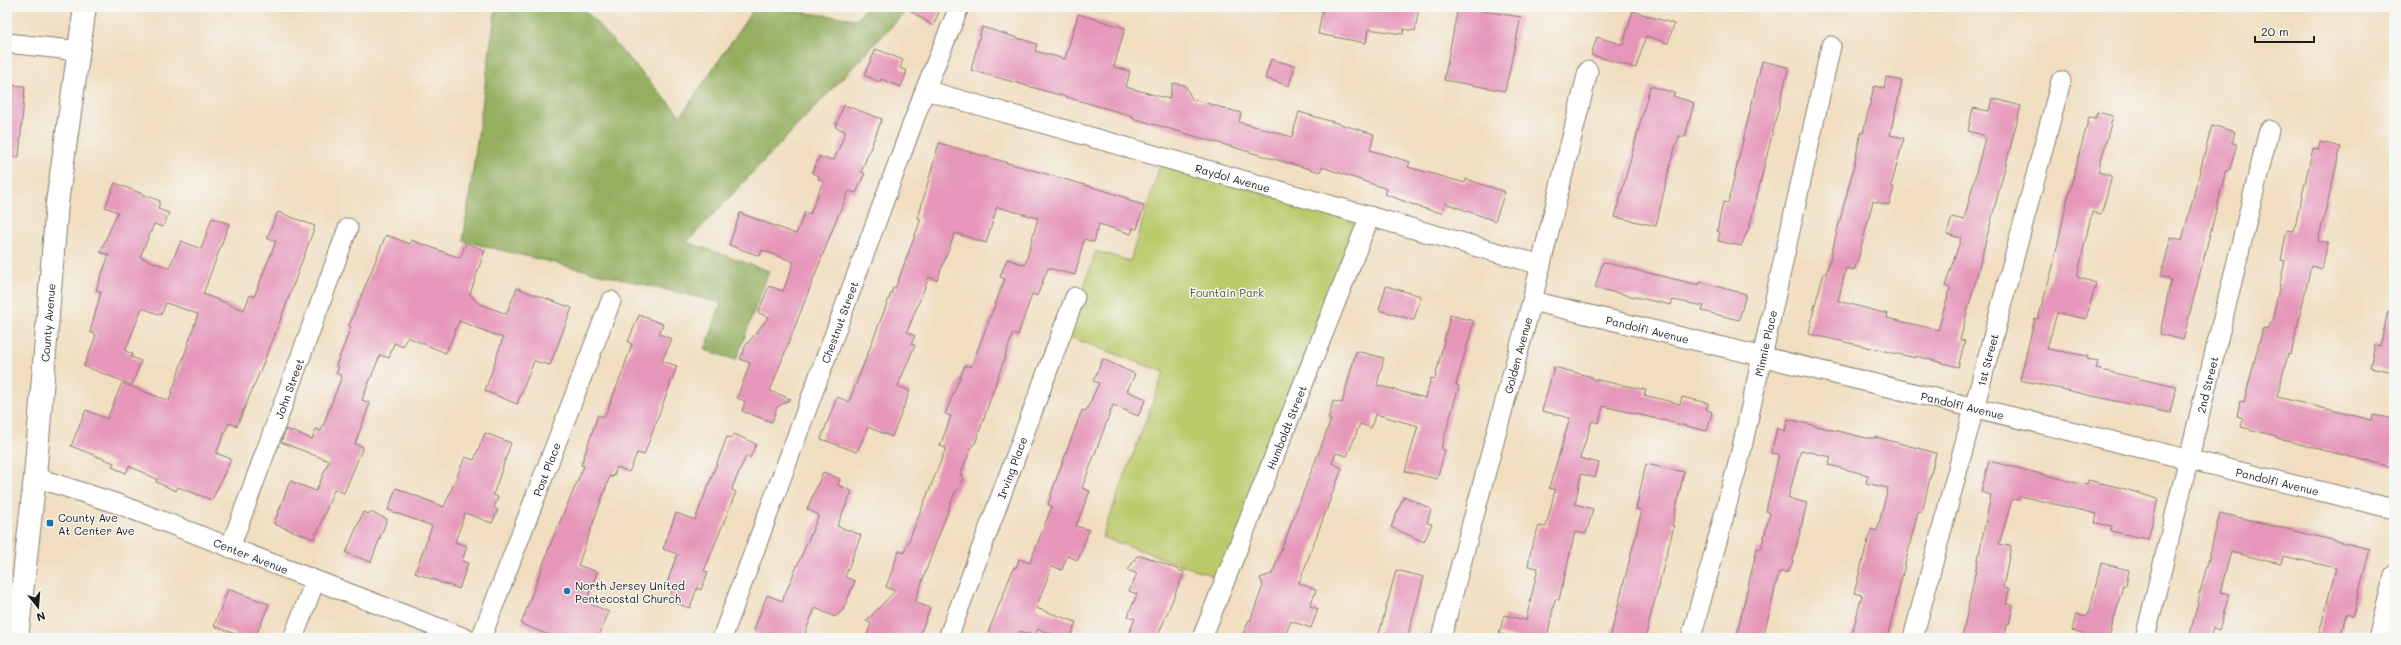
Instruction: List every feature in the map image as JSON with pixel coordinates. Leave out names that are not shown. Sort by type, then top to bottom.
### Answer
[{"type":"main road","name":"County Avenue","points":[[17,638],[35,477],[57,203],[80,51],[85,7]]},
{"type":"street","name":"Chestnut Street","points":[[722,638],[925,90],[959,7]]},
{"type":"street","points":[[7,43],[80,51]]},
{"type":"street","name":"Minnie Place","points":[[1691,638],[1740,456],[1831,46]]},
{"type":"street","name":"Golden Avenue","points":[[1440,638],[1532,301],[1588,71]]},
{"type":"street","name":"1st Street","points":[[1913,638],[2061,81]]},
{"type":"street","name":"Raydol Avenue","points":[[925,90],[1541,264]]},
{"type":"street","name":"2nd Street","points":[[2145,638],[2269,130]]},
{"type":"street","name":"Humboldt Street","points":[[1202,638],[1370,216]]},
{"type":"street","name":"John Street","points":[[230,548],[348,228]]},
{"type":"street","name":"Irving Place","points":[[948,638],[1075,297]]},
{"type":"street","name":"Post Place","points":[[480,638],[611,300]]},
{"type":"street","name":"Pandolfi Avenue","points":[[1532,301],[2394,509]]},
{"type":"street","name":"Center Avenue","points":[[35,477],[118,504],[465,638]]},
{"type":"street","points":[[2378,638],[2394,575]]},
{"type":"street","points":[[293,638],[315,581]]},
{"type":"green space","points":[[496,7],[582,7],[681,116],[755,7],[857,19],[866,7],[910,7],[687,242],[769,271],[736,360],[705,350],[721,303],[463,241]]},
{"type":"green space","name":"Fountain Park","points":[[1160,165],[1363,221],[1225,580],[1102,537],[1164,372],[1067,336],[1096,251],[1130,261]]},
{"type":"building","points":[[905,7],[941,7],[933,26]]},
{"type":"building","points":[[1323,7],[1419,7],[1415,31],[1404,29],[1403,34],[1368,29],[1366,43],[1318,34]]},
{"type":"building","points":[[1458,7],[1521,17],[1505,91],[1444,80]]},
{"type":"building","points":[[1633,11],[1674,24],[1668,43],[1646,36],[1636,68],[1591,55],[1597,37],[1623,45]]},
{"type":"building","points":[[1078,14],[1125,28],[1114,67],[1130,71],[1126,87],[1169,99],[1173,83],[1185,85],[1192,99],[1241,113],[1239,122],[1292,137],[1299,112],[1374,134],[1370,150],[1410,162],[1408,167],[1465,183],[1466,179],[1505,192],[1495,221],[1445,203],[1442,213],[1422,208],[1385,194],[1387,189],[1322,167],[1320,172],[1132,118],[1133,116],[971,70],[982,27],[1037,44],[1035,51],[1065,59]]},
{"type":"building","points":[[876,49],[903,60],[900,68],[907,71],[901,87],[881,79],[880,82],[864,75]]},
{"type":"building","points":[[1271,59],[1295,66],[1289,86],[1265,78]]},
{"type":"building","points":[[1762,61],[1787,67],[1788,70],[1749,228],[1741,246],[1718,241],[1720,232],[1717,231],[1723,202],[1728,203]]},
{"type":"building","points":[[1886,77],[1902,81],[1890,135],[1904,138],[1891,186],[1894,187],[1889,205],[1873,201],[1858,259],[1854,270],[1846,268],[1838,301],[1888,314],[1887,318],[1938,330],[1950,288],[1945,286],[1961,238],[1947,234],[1952,217],[1964,220],[1985,138],[1983,135],[1968,131],[1973,108],[1989,111],[1992,98],[2021,106],[1960,340],[1965,341],[1958,367],[1916,356],[1916,358],[1809,334],[1814,308],[1824,273],[1826,274],[1853,170],[1861,132],[1863,133],[1874,86],[1884,88]]},
{"type":"building","points":[[7,85],[25,86],[19,157],[7,156]]},
{"type":"building","points":[[1650,86],[1675,93],[1673,96],[1694,103],[1685,137],[1679,136],[1671,161],[1656,226],[1615,217]]},
{"type":"building","points":[[844,105],[882,119],[861,172],[865,173],[856,193],[849,191],[840,210],[770,391],[791,399],[777,407],[772,422],[742,411],[745,401],[737,398],[750,363],[740,359],[746,345],[769,317],[758,313],[769,286],[783,291],[794,262],[762,250],[760,256],[729,245],[740,213],[796,234],[805,212],[810,214],[823,181],[818,179],[819,176],[812,173],[819,157],[834,160],[846,131],[835,127]]},
{"type":"building","points":[[2097,112],[2113,116],[2098,172],[2112,176],[2101,215],[2092,212],[2077,277],[2096,283],[2086,319],[2057,313],[2047,349],[2088,356],[2087,359],[2098,361],[2096,369],[2176,387],[2170,413],[2020,380],[2035,318],[2038,319],[2052,270],[2068,197],[2089,117],[2096,118]]},
{"type":"building","points":[[2212,125],[2235,132],[2232,143],[2237,144],[2229,171],[2226,171],[2183,340],[2160,334],[2171,279],[2161,276],[2171,237],[2182,240]]},
{"type":"building","points":[[2320,142],[2341,147],[2318,241],[2328,242],[2322,269],[2311,266],[2291,355],[2288,354],[2277,397],[2372,420],[2373,415],[2394,419],[2394,454],[2391,467],[2283,440],[2275,437],[2276,436],[2241,427],[2243,418],[2237,416],[2240,401],[2244,402],[2263,328],[2268,329],[2272,321],[2285,261],[2281,260],[2287,230],[2294,231],[2313,148],[2318,149]]},
{"type":"building","points":[[939,143],[1109,192],[1129,199],[1129,201],[1144,205],[1137,229],[1133,228],[1131,234],[1099,224],[1094,242],[1084,239],[1075,275],[1048,268],[1037,296],[1032,294],[1018,335],[1013,333],[975,444],[973,444],[960,475],[964,476],[956,493],[955,492],[915,602],[930,608],[919,638],[866,638],[871,623],[866,621],[895,591],[886,587],[899,551],[904,553],[946,448],[940,446],[951,416],[945,414],[965,365],[971,367],[1005,279],[1000,277],[1007,259],[1025,265],[1038,218],[997,207],[986,243],[955,233],[937,280],[929,277],[907,332],[915,336],[911,344],[915,345],[898,386],[910,391],[892,437],[868,427],[857,452],[821,439],[837,397],[849,402],[893,288],[895,289],[921,219],[918,218]]},
{"type":"building","points":[[115,183],[160,201],[158,209],[169,213],[163,227],[154,224],[140,257],[169,268],[181,241],[201,249],[212,218],[229,224],[203,294],[244,310],[250,295],[254,297],[276,241],[267,238],[278,212],[315,226],[273,340],[237,426],[229,423],[216,453],[231,459],[212,500],[178,487],[176,491],[156,482],[157,479],[129,466],[126,473],[112,467],[114,463],[71,446],[86,410],[107,419],[122,383],[169,401],[198,314],[166,303],[161,315],[142,308],[125,351],[133,354],[131,357],[141,361],[132,385],[84,366],[96,335],[90,332],[101,292],[96,290],[109,255],[100,252],[118,212],[105,207]]},
{"type":"building","points":[[386,235],[410,244],[411,240],[460,258],[466,243],[485,250],[470,294],[478,303],[506,314],[517,288],[572,308],[550,365],[534,361],[517,404],[485,391],[503,338],[459,321],[446,353],[407,337],[403,347],[394,343],[389,358],[380,355],[362,400],[370,403],[355,444],[363,447],[344,493],[334,489],[314,539],[274,524],[290,481],[316,491],[329,461],[281,442],[286,429],[312,439],[316,429],[321,431],[342,376],[336,373],[339,367],[336,366],[351,327],[349,326]]},
{"type":"building","points":[[1603,262],[1699,285],[1700,282],[1746,294],[1739,320],[1702,311],[1704,306],[1673,300],[1671,305],[1595,288]]},
{"type":"building","points":[[1386,286],[1421,296],[1414,320],[1379,310]]},
{"type":"building","points":[[2388,311],[2394,312],[2394,372],[2370,367],[2375,345],[2380,346]]},
{"type":"building","points":[[639,315],[663,324],[659,334],[672,339],[662,361],[677,366],[644,455],[637,453],[629,472],[617,467],[613,477],[610,476],[578,565],[597,572],[586,602],[609,612],[598,638],[556,638],[521,624],[553,538],[584,466],[581,465],[598,415],[603,417],[607,411],[621,376],[632,344],[628,342]]},
{"type":"building","points":[[1450,315],[1474,321],[1456,385],[1459,386],[1441,449],[1445,450],[1437,479],[1405,471],[1418,426],[1375,414],[1371,428],[1360,424],[1347,456],[1336,453],[1332,463],[1342,468],[1299,583],[1316,590],[1310,606],[1318,609],[1311,628],[1291,621],[1284,638],[1241,638],[1249,620],[1250,621],[1263,586],[1260,578],[1272,574],[1331,420],[1328,419],[1333,401],[1342,403],[1356,351],[1384,358],[1377,385],[1425,398],[1431,378],[1435,379]]},
{"type":"building","points":[[1103,359],[1135,374],[1127,391],[1146,399],[1138,416],[1113,405],[1082,488],[1090,491],[1076,526],[1089,530],[1078,560],[1067,556],[1062,570],[1052,566],[1036,608],[1076,622],[1070,638],[1063,638],[1038,629],[1035,636],[1020,631],[1018,638],[986,638],[1014,567],[1016,568],[1019,559],[1030,563],[1052,506],[1048,505],[1053,488],[1082,410],[1086,411],[1099,383],[1093,381]]},
{"type":"building","points":[[1554,367],[1592,377],[1593,379],[1646,390],[1644,395],[1680,404],[1682,397],[1708,403],[1706,409],[1712,412],[1707,431],[1603,406],[1599,423],[1592,421],[1580,458],[1599,463],[1595,478],[1581,474],[1575,504],[1593,509],[1586,534],[1575,532],[1559,600],[1555,599],[1547,638],[1518,638],[1499,634],[1504,615],[1526,620],[1538,568],[1528,566],[1531,549],[1539,526],[1546,527],[1555,490],[1549,488],[1570,418],[1542,411]]},
{"type":"building","points":[[1788,419],[1866,438],[1876,437],[1936,453],[1922,512],[1918,511],[1887,638],[1851,638],[1862,595],[1854,593],[1871,529],[1877,531],[1888,488],[1866,483],[1868,475],[1829,465],[1831,457],[1801,450],[1788,498],[1807,503],[1792,564],[1788,572],[1779,572],[1763,638],[1736,638],[1757,548],[1761,549],[1770,513],[1766,511],[1779,454],[1771,453],[1777,428],[1785,431]]},
{"type":"building","points":[[485,433],[511,443],[493,495],[498,497],[494,508],[498,510],[492,523],[465,513],[455,542],[467,546],[462,561],[468,563],[459,589],[415,573],[432,526],[388,510],[396,488],[444,507],[465,457],[474,460]]},
{"type":"building","points":[[734,434],[756,444],[750,458],[746,456],[733,486],[732,490],[736,492],[704,571],[708,572],[701,590],[697,588],[690,608],[669,601],[672,591],[665,589],[677,554],[663,549],[676,513],[695,520],[727,437],[732,438]]},
{"type":"building","points":[[1989,461],[2077,483],[2087,484],[2088,480],[2158,499],[2148,539],[2111,531],[2112,526],[2095,523],[2097,514],[2020,496],[2019,500],[2012,499],[1999,544],[2011,546],[2003,588],[2009,589],[2006,604],[2013,605],[2009,625],[2006,624],[2004,638],[1962,638],[1991,495],[1981,492]]},
{"type":"building","points":[[1646,464],[1684,472],[1672,526],[1674,526],[1645,638],[1610,638],[1642,510],[1636,509]]},
{"type":"building","points":[[823,472],[840,479],[838,485],[852,491],[837,526],[861,535],[845,577],[855,581],[843,610],[835,617],[815,608],[803,638],[759,636],[754,630],[767,595],[782,601],[819,515],[807,509]]},
{"type":"building","points":[[1404,496],[1431,509],[1427,523],[1432,524],[1424,542],[1391,527]]},
{"type":"building","points":[[363,512],[369,514],[370,512],[387,519],[371,562],[346,553]]},
{"type":"building","points":[[2220,513],[2370,549],[2353,616],[2346,614],[2340,638],[2318,638],[2336,568],[2283,556],[2281,564],[2231,552],[2220,592],[2229,594],[2219,630],[2213,628],[2210,638],[2189,638]]},
{"type":"building","points":[[1137,556],[1144,556],[1184,572],[1157,638],[1127,638],[1135,619],[1128,616],[1137,594],[1129,591],[1137,574],[1128,570]]},
{"type":"building","points":[[2101,563],[2129,570],[2126,586],[2123,585],[2109,638],[2082,638],[2083,633],[2072,630],[2076,614],[2086,617],[2090,610]]},
{"type":"building","points":[[1396,570],[1424,577],[1407,638],[1378,638]]},
{"type":"building","points":[[228,589],[269,604],[255,638],[234,638],[236,634],[214,626]]},
{"type":"place","name":"County Ave At Center Ave","points":[[50,523]]},
{"type":"place","name":"North Jersey United Pentecostal Church","points":[[567,591]]}]
